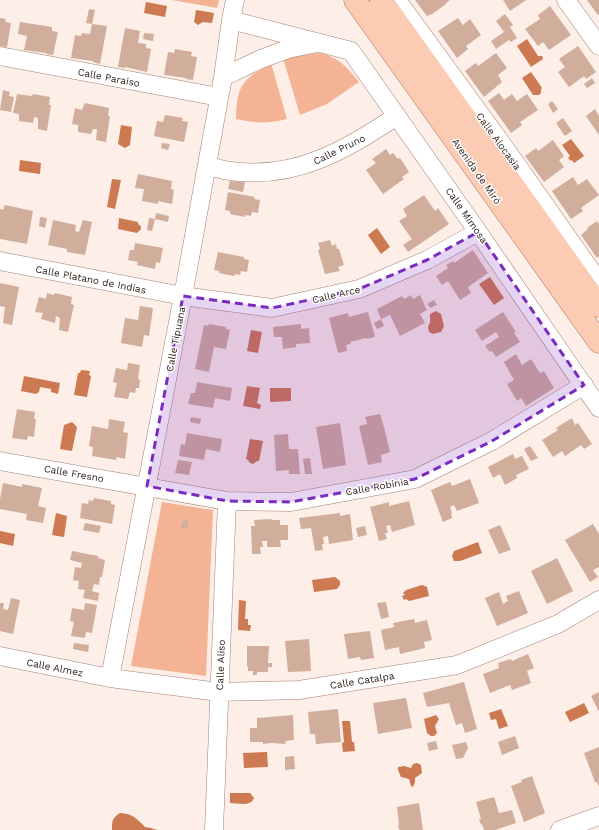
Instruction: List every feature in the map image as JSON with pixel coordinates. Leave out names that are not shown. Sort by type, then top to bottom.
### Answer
[{"type":"main road","name":"Avenida de Miró","points":[[355,0],[599,342]]},
{"type":"main road","name":"Avenida de Miró","points":[[381,0],[599,306]]},
{"type":"street","name":"Calle Tipuana","points":[[110,678],[183,296],[223,77],[235,0]]},
{"type":"street","name":"Calle Alocasia","points":[[397,0],[599,282]]},
{"type":"street","points":[[566,0],[599,46]]},
{"type":"street","name":"Calle Mimosa","points":[[231,20],[350,50],[599,408]]},
{"type":"street","name":"Calle Mimosa","points":[[223,77],[261,58],[288,49],[320,42]]},
{"type":"street","name":"Calle Paraiso","points":[[0,56],[219,97]]},
{"type":"street","name":"Calle Pruno","points":[[206,166],[230,171],[262,172],[298,167],[327,157],[360,140],[397,116]]},
{"type":"street","name":"Calle Arce","points":[[183,296],[272,308],[359,290],[428,260],[478,232]]},
{"type":"street","name":"Calle Platano de Indias","points":[[0,261],[183,296]]},
{"type":"street","name":"Calle Robinia","points":[[147,486],[227,500],[291,502],[415,479],[492,441],[584,385]]},
{"type":"street","name":"Calle Fresno","points":[[0,461],[147,486]]},
{"type":"street","name":"Calle Aliso","points":[[214,830],[227,500]]},
{"type":"street","name":"Calle Catalpa","points":[[110,678],[219,692],[299,690],[457,665],[558,624],[599,600]]},
{"type":"street","name":"Calle Almez","points":[[0,656],[110,678]]},
{"type":"street","points":[[560,830],[599,816]]},
{"type":"highlighted area","points":[[478,232],[584,385],[492,441],[415,479],[291,502],[227,501],[147,486],[183,296],[272,308],[359,289],[427,260]]},
{"type":"shaded area","points":[[172,0],[219,0],[217,8]]},
{"type":"shaded area","points":[[146,2],[167,6],[165,17],[144,13]]},
{"type":"shaded area","points":[[196,10],[214,13],[212,23],[203,22],[198,25],[194,22]]},
{"type":"shaded area","points":[[527,39],[538,56],[542,56],[543,59],[531,67],[517,46]]},
{"type":"shaded area","points":[[322,53],[343,64],[359,82],[327,104],[300,115],[283,58]]},
{"type":"shaded area","points":[[271,63],[287,119],[274,122],[262,122],[236,119],[238,98],[243,85],[253,74]]},
{"type":"shaded area","points":[[531,72],[542,88],[539,95],[533,95],[522,78]]},
{"type":"shaded area","points":[[121,125],[132,127],[130,145],[125,148],[118,144]]},
{"type":"shaded area","points":[[571,139],[584,156],[574,163],[568,158],[570,156],[562,145]]},
{"type":"shaded area","points":[[20,160],[41,163],[40,174],[19,171]]},
{"type":"shaded area","points":[[112,179],[121,180],[115,209],[107,207]]},
{"type":"shaded area","points":[[119,218],[138,222],[141,229],[137,233],[118,229]]},
{"type":"shaded area","points":[[377,228],[390,247],[381,254],[368,235]]},
{"type":"shaded area","points":[[490,277],[504,298],[494,305],[479,284]]},
{"type":"shaded area","points":[[436,311],[441,314],[444,326],[441,332],[433,334],[429,332],[428,327],[430,322],[430,314]]},
{"type":"shaded area","points":[[251,330],[262,332],[258,353],[247,351]]},
{"type":"shaded area","points":[[81,370],[90,371],[89,375],[91,376],[87,397],[74,395],[78,373],[80,373]]},
{"type":"shaded area","points":[[24,376],[60,383],[58,394],[51,392],[51,389],[40,387],[39,392],[36,394],[21,391]]},
{"type":"shaded area","points":[[247,386],[260,388],[257,403],[261,405],[260,409],[243,406]]},
{"type":"shaded area","points":[[270,388],[291,388],[291,401],[270,402]]},
{"type":"shaded area","points":[[72,422],[77,427],[72,451],[60,449],[64,425]]},
{"type":"shaded area","points":[[250,439],[263,441],[259,461],[253,464],[246,459]]},
{"type":"shaded area","points":[[162,502],[213,510],[206,676],[131,666]]},
{"type":"shaded area","points":[[56,513],[67,516],[64,537],[52,535]]},
{"type":"shaded area","points":[[0,531],[15,534],[13,546],[0,543]]},
{"type":"shaded area","points":[[478,542],[482,553],[460,561],[454,561],[452,556],[454,551]]},
{"type":"shaded area","points":[[335,577],[340,581],[340,585],[337,589],[314,592],[312,580]]},
{"type":"shaded area","points":[[422,585],[427,587],[429,596],[409,601],[406,599],[404,600],[402,596],[405,595],[403,593],[406,590]]},
{"type":"shaded area","points":[[239,600],[246,601],[245,619],[248,619],[248,625],[251,625],[250,631],[238,630]]},
{"type":"shaded area","points":[[584,703],[589,713],[570,722],[565,712]]},
{"type":"shaded area","points":[[501,709],[508,726],[499,729],[496,719],[491,720],[489,713]]},
{"type":"shaded area","points":[[436,715],[439,719],[435,726],[437,733],[434,736],[431,736],[427,733],[424,719]]},
{"type":"shaded area","points":[[342,721],[350,721],[352,742],[354,742],[355,751],[343,752],[342,743],[344,742]]},
{"type":"shaded area","points":[[267,752],[268,767],[244,768],[243,753]]},
{"type":"shaded area","points":[[417,763],[421,765],[422,773],[415,778],[413,787],[411,786],[409,779],[401,777],[398,767],[404,766],[411,768],[413,764]]},
{"type":"shaded area","points":[[230,793],[250,793],[254,798],[247,804],[230,803]]},
{"type":"shaded area","points":[[120,813],[131,815],[145,827],[157,830],[112,830],[113,820],[115,816]]},
{"type":"building","points":[[415,0],[450,0],[431,15],[427,16]]},
{"type":"building","points":[[503,0],[526,0],[510,11]]},
{"type":"building","points":[[587,0],[599,0],[599,15],[598,15]]},
{"type":"building","points":[[550,6],[571,35],[549,50],[543,42],[538,46],[525,29],[540,19],[538,15]]},
{"type":"building","points":[[89,9],[95,10],[92,24],[86,23]]},
{"type":"building","points":[[505,14],[513,25],[510,27],[517,38],[511,42],[509,40],[496,49],[491,41],[504,32],[496,21]]},
{"type":"building","points":[[0,18],[6,19],[5,22],[11,23],[7,47],[0,46]]},
{"type":"building","points":[[458,18],[463,25],[470,19],[481,35],[466,46],[468,49],[457,58],[438,31]]},
{"type":"building","points":[[20,22],[52,27],[52,31],[58,32],[53,55],[24,50],[27,36],[18,34]]},
{"type":"building","points":[[92,24],[107,26],[100,64],[93,61],[71,58],[75,35],[81,36],[82,33],[90,34]]},
{"type":"building","points":[[125,28],[140,31],[138,43],[146,44],[146,48],[151,49],[147,72],[118,67]]},
{"type":"building","points":[[144,33],[154,34],[153,41],[143,39]]},
{"type":"building","points":[[578,46],[596,72],[586,79],[584,76],[569,87],[558,72],[565,67],[559,59]]},
{"type":"building","points":[[175,49],[192,52],[191,56],[197,57],[193,80],[164,75],[168,52],[174,53]]},
{"type":"building","points":[[496,53],[507,68],[498,75],[502,82],[484,97],[465,71],[476,63],[478,66]]},
{"type":"building","points":[[592,78],[595,83],[587,88],[584,84]]},
{"type":"building","points":[[3,90],[10,92],[9,96],[14,97],[11,112],[0,110]]},
{"type":"building","points":[[499,93],[504,100],[512,94],[517,101],[527,94],[538,110],[520,122],[522,125],[511,133],[488,101]]},
{"type":"building","points":[[17,94],[32,96],[33,94],[50,97],[49,105],[51,105],[47,131],[38,129],[38,118],[34,117],[33,123],[19,121],[19,114],[13,113]]},
{"type":"building","points":[[552,101],[558,109],[553,113],[548,104]]},
{"type":"building","points":[[85,103],[109,108],[108,116],[110,116],[106,142],[96,140],[97,129],[93,129],[91,134],[78,132],[78,125],[72,124],[75,108],[82,110]]},
{"type":"building","points":[[595,109],[599,116],[599,135],[586,116]]},
{"type":"building","points":[[165,115],[183,118],[182,121],[188,122],[184,142],[154,136],[157,121],[163,122]]},
{"type":"building","points":[[563,118],[572,131],[565,136],[556,123]]},
{"type":"building","points":[[553,140],[564,156],[559,160],[564,167],[544,182],[525,156],[536,148],[538,151]]},
{"type":"building","points":[[162,143],[170,144],[168,150],[161,148]]},
{"type":"building","points":[[386,149],[390,155],[393,153],[398,159],[400,158],[409,172],[402,177],[404,179],[383,194],[366,170],[376,163],[372,159]]},
{"type":"building","points":[[138,174],[172,181],[171,189],[174,190],[172,204],[158,201],[158,204],[142,201],[144,189],[135,188]]},
{"type":"building","points":[[573,177],[578,185],[587,179],[599,195],[581,208],[583,211],[571,219],[552,191]]},
{"type":"building","points":[[230,181],[245,182],[243,192],[228,189]]},
{"type":"building","points":[[228,192],[255,197],[254,199],[260,200],[258,213],[252,212],[251,216],[245,215],[245,217],[230,214],[230,211],[225,210]]},
{"type":"building","points":[[424,195],[435,211],[438,208],[449,224],[408,252],[403,245],[412,239],[399,221],[407,216],[403,209]]},
{"type":"building","points":[[5,205],[33,211],[27,244],[0,239],[0,209],[3,210]]},
{"type":"building","points":[[156,213],[169,216],[168,222],[155,219]]},
{"type":"building","points":[[40,217],[47,218],[45,228],[39,226]]},
{"type":"building","points":[[149,218],[155,219],[152,231],[147,230]]},
{"type":"building","points":[[53,220],[76,225],[75,231],[79,232],[83,220],[92,222],[85,255],[67,252],[67,249],[48,245]]},
{"type":"building","points":[[597,221],[599,224],[599,256],[597,258],[581,235],[588,229],[587,228]]},
{"type":"building","points":[[330,240],[332,246],[336,244],[337,249],[339,249],[344,265],[338,267],[340,271],[325,274],[318,250],[320,249],[318,243]]},
{"type":"building","points":[[135,243],[163,248],[160,263],[156,262],[155,269],[137,265],[138,262],[128,260],[130,250],[134,250]]},
{"type":"building","points":[[473,250],[488,273],[468,287],[471,293],[460,300],[448,281],[442,285],[436,276],[448,268],[446,265],[453,261],[454,263]]},
{"type":"building","points":[[218,252],[244,257],[244,259],[249,260],[247,272],[241,271],[240,275],[235,274],[234,276],[219,273],[219,271],[214,270]]},
{"type":"building","points":[[0,283],[19,287],[12,325],[3,323],[5,307],[0,306]]},
{"type":"building","points":[[47,293],[54,295],[55,293],[72,297],[71,304],[74,305],[68,332],[59,330],[60,318],[56,316],[55,323],[41,319],[43,313],[35,312],[39,297],[46,299]]},
{"type":"building","points":[[411,295],[413,299],[420,295],[427,310],[420,314],[425,323],[400,336],[390,315],[381,319],[377,309],[402,296],[404,299]]},
{"type":"building","points":[[434,300],[437,305],[430,308],[427,304]]},
{"type":"building","points":[[140,306],[153,308],[149,336],[144,335],[142,347],[121,343],[125,318],[138,320]]},
{"type":"building","points":[[368,312],[375,337],[350,342],[351,344],[346,345],[347,351],[338,353],[329,318],[348,313],[349,317]]},
{"type":"building","points":[[503,312],[516,332],[514,333],[520,342],[496,357],[492,351],[490,352],[485,346],[499,337],[496,332],[482,341],[475,330]]},
{"type":"building","points":[[381,319],[384,326],[377,329],[374,323]]},
{"type":"building","points":[[209,324],[226,327],[226,329],[230,330],[226,349],[214,347],[209,372],[195,369],[204,325],[208,326]]},
{"type":"building","points":[[301,324],[301,329],[309,328],[310,343],[296,344],[296,347],[283,349],[282,337],[274,337],[273,327]]},
{"type":"building","points":[[516,354],[522,365],[531,359],[540,373],[544,371],[554,388],[526,406],[521,398],[517,401],[507,384],[514,380],[504,362]]},
{"type":"building","points":[[128,363],[140,365],[138,379],[140,380],[139,388],[136,388],[135,393],[130,392],[128,399],[114,397],[117,383],[113,382],[116,368],[127,370]]},
{"type":"building","points":[[197,382],[232,388],[230,401],[215,398],[213,408],[188,404],[191,393],[195,393]]},
{"type":"building","points":[[17,409],[35,412],[34,419],[36,419],[34,437],[28,436],[27,440],[12,438]]},
{"type":"building","points":[[380,414],[390,452],[381,455],[382,462],[368,465],[359,426],[367,424],[365,417]]},
{"type":"building","points":[[191,417],[201,419],[200,424],[190,422]]},
{"type":"building","points":[[572,418],[575,425],[578,423],[592,444],[584,449],[581,445],[565,456],[562,451],[553,457],[542,440],[558,430],[556,428]]},
{"type":"building","points":[[109,419],[125,422],[123,432],[128,433],[125,459],[117,457],[116,460],[92,456],[93,447],[89,446],[92,426],[108,429]]},
{"type":"building","points":[[340,423],[346,465],[323,469],[316,427]]},
{"type":"building","points":[[187,433],[222,439],[220,452],[206,449],[204,460],[179,456],[181,444],[185,445]]},
{"type":"building","points":[[288,434],[289,449],[298,449],[300,474],[289,474],[289,470],[276,471],[274,435]]},
{"type":"building","points":[[530,446],[538,458],[531,461],[524,449]]},
{"type":"building","points":[[513,454],[515,459],[522,456],[529,469],[516,475],[517,478],[505,485],[500,474],[493,478],[488,467]]},
{"type":"building","points":[[310,458],[312,474],[305,474],[303,459]]},
{"type":"building","points":[[178,460],[192,462],[189,475],[175,473]]},
{"type":"building","points":[[470,479],[479,503],[457,511],[454,505],[450,507],[452,518],[443,522],[431,490],[450,482],[452,486]]},
{"type":"building","points":[[3,483],[22,487],[22,484],[42,488],[38,506],[46,508],[43,523],[26,520],[27,514],[0,509]]},
{"type":"building","points":[[94,498],[111,501],[111,504],[115,505],[112,524],[80,518],[82,503],[88,504],[89,500],[93,501]]},
{"type":"building","points":[[409,501],[415,525],[392,532],[390,525],[386,526],[388,533],[385,533],[387,539],[379,541],[370,507],[389,502],[389,506]]},
{"type":"building","points":[[340,513],[340,516],[350,514],[353,540],[329,544],[328,536],[323,537],[323,550],[315,551],[311,528],[301,529],[299,518]]},
{"type":"building","points":[[183,520],[189,521],[187,529],[181,528]]},
{"type":"building","points":[[254,520],[280,520],[280,525],[288,525],[288,540],[280,540],[281,547],[267,547],[267,541],[262,541],[263,547],[260,547],[261,554],[252,554],[251,526],[255,526]]},
{"type":"building","points":[[85,523],[101,526],[99,533],[83,530]]},
{"type":"building","points":[[593,524],[599,534],[599,567],[593,570],[598,577],[590,582],[565,540]]},
{"type":"building","points":[[500,525],[511,550],[499,554],[488,530]]},
{"type":"building","points":[[365,526],[367,535],[358,537],[356,528]]},
{"type":"building","points":[[72,551],[98,556],[98,558],[105,560],[99,585],[94,584],[92,591],[99,593],[98,601],[83,598],[85,590],[78,589],[79,581],[73,580],[75,567],[81,568],[82,563],[70,560]]},
{"type":"building","points":[[557,558],[573,591],[547,604],[531,571]]},
{"type":"building","points":[[519,591],[528,613],[497,626],[485,598],[499,592],[503,604],[508,601],[506,596]]},
{"type":"building","points":[[11,598],[20,600],[13,634],[0,631],[0,603],[4,603],[3,609],[8,610]]},
{"type":"building","points":[[386,602],[389,617],[381,619],[377,603]]},
{"type":"building","points":[[85,603],[97,605],[92,633],[86,632],[85,638],[71,636],[74,622],[70,621],[72,608],[84,610]]},
{"type":"building","points":[[414,619],[415,623],[427,620],[432,640],[424,642],[425,648],[400,654],[399,647],[385,650],[381,630],[394,627],[393,623]]},
{"type":"building","points":[[370,631],[374,658],[361,660],[360,657],[348,659],[344,634]]},
{"type":"building","points":[[309,639],[311,671],[288,672],[285,641]]},
{"type":"building","points":[[74,643],[89,645],[88,652],[73,649]]},
{"type":"building","points":[[247,646],[269,646],[268,663],[272,663],[272,667],[268,667],[268,672],[257,672],[257,675],[253,675],[253,671],[248,671]]},
{"type":"building","points":[[528,654],[534,668],[527,671],[531,683],[512,690],[510,685],[490,693],[483,674],[499,668],[498,663],[511,659],[512,661]]},
{"type":"building","points":[[464,682],[477,729],[465,733],[462,723],[456,725],[449,703],[427,707],[423,693]]},
{"type":"building","points":[[599,692],[599,712],[591,696]]},
{"type":"building","points":[[406,698],[412,728],[378,734],[373,703]]},
{"type":"building","points":[[338,709],[341,742],[316,744],[315,734],[310,734],[308,712]]},
{"type":"building","points":[[293,715],[294,740],[286,741],[285,744],[263,744],[263,742],[250,742],[250,728],[257,728],[257,718]]},
{"type":"building","points":[[515,736],[519,748],[502,755],[498,742]]},
{"type":"building","points":[[436,741],[438,749],[429,751],[427,743]]},
{"type":"building","points":[[466,742],[468,748],[463,758],[456,759],[452,745]]},
{"type":"building","points":[[599,747],[599,787],[597,782],[595,782],[584,753]]},
{"type":"building","points":[[294,756],[295,769],[285,770],[285,757]]},
{"type":"building","points":[[532,776],[545,813],[524,822],[511,786]]},
{"type":"building","points":[[494,797],[499,813],[512,810],[516,823],[495,830],[484,830],[479,819],[481,819],[476,802]]},
{"type":"building","points":[[419,803],[423,830],[399,830],[397,807]]}]
